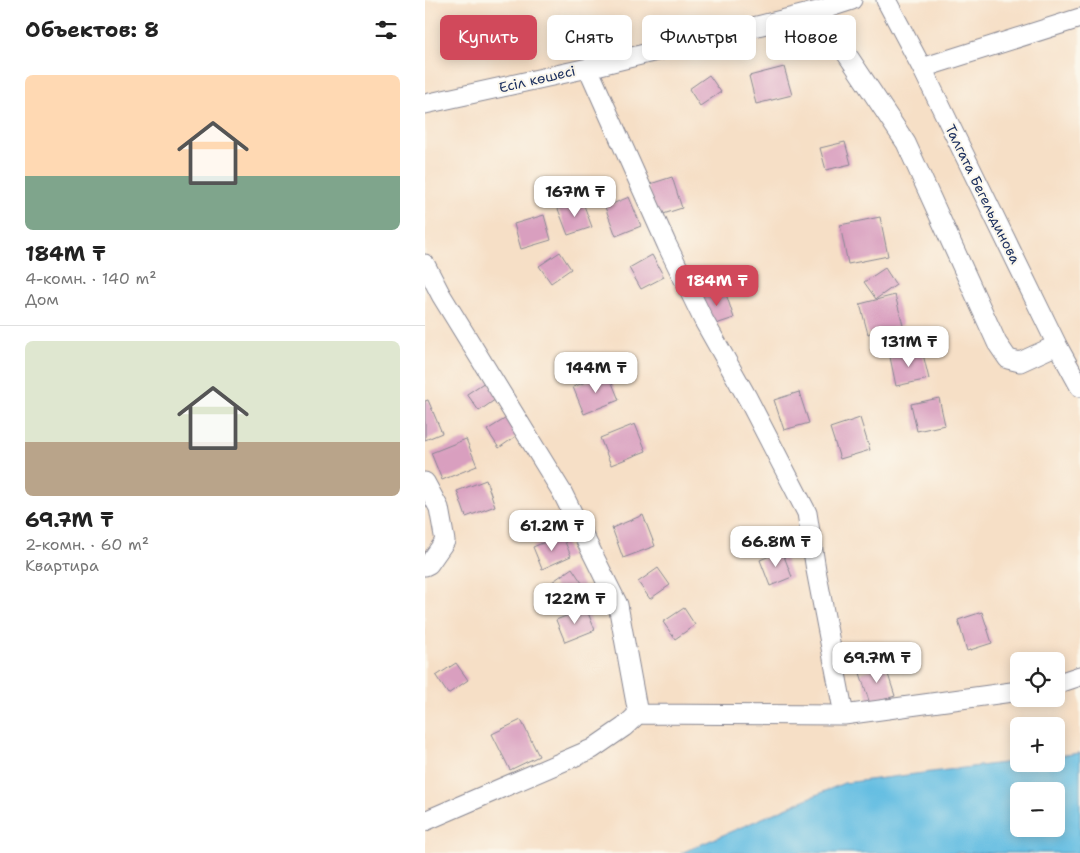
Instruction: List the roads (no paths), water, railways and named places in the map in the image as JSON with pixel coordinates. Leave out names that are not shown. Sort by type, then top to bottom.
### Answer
[{"type":"street","name":"Есіл көшесі","points":[[425,104],[588,68],[818,11],[852,0]]},
{"type":"street","name":"Талгата Бегельдинова","points":[[886,0],[922,68],[1057,345],[1080,387]]},
{"type":"street","points":[[818,11],[906,143],[997,343],[1008,359],[1020,362],[1057,345]]},
{"type":"street","points":[[922,68],[1080,18]]},
{"type":"street","points":[[588,68],[667,245],[700,312],[807,513],[844,716]]},
{"type":"street","points":[[425,264],[441,296],[562,492],[618,605],[638,714]]},
{"type":"street","points":[[425,482],[439,508],[445,541],[429,564],[425,566]]},
{"type":"street","points":[[1065,681],[1080,676]]},
{"type":"street","points":[[425,821],[592,749],[624,728],[638,714],[844,716],[1010,692]]},
{"type":"water","points":[[1080,753],[1080,853],[681,853],[844,783],[1010,762],[1010,772],[1065,772],[1065,755]]}]
